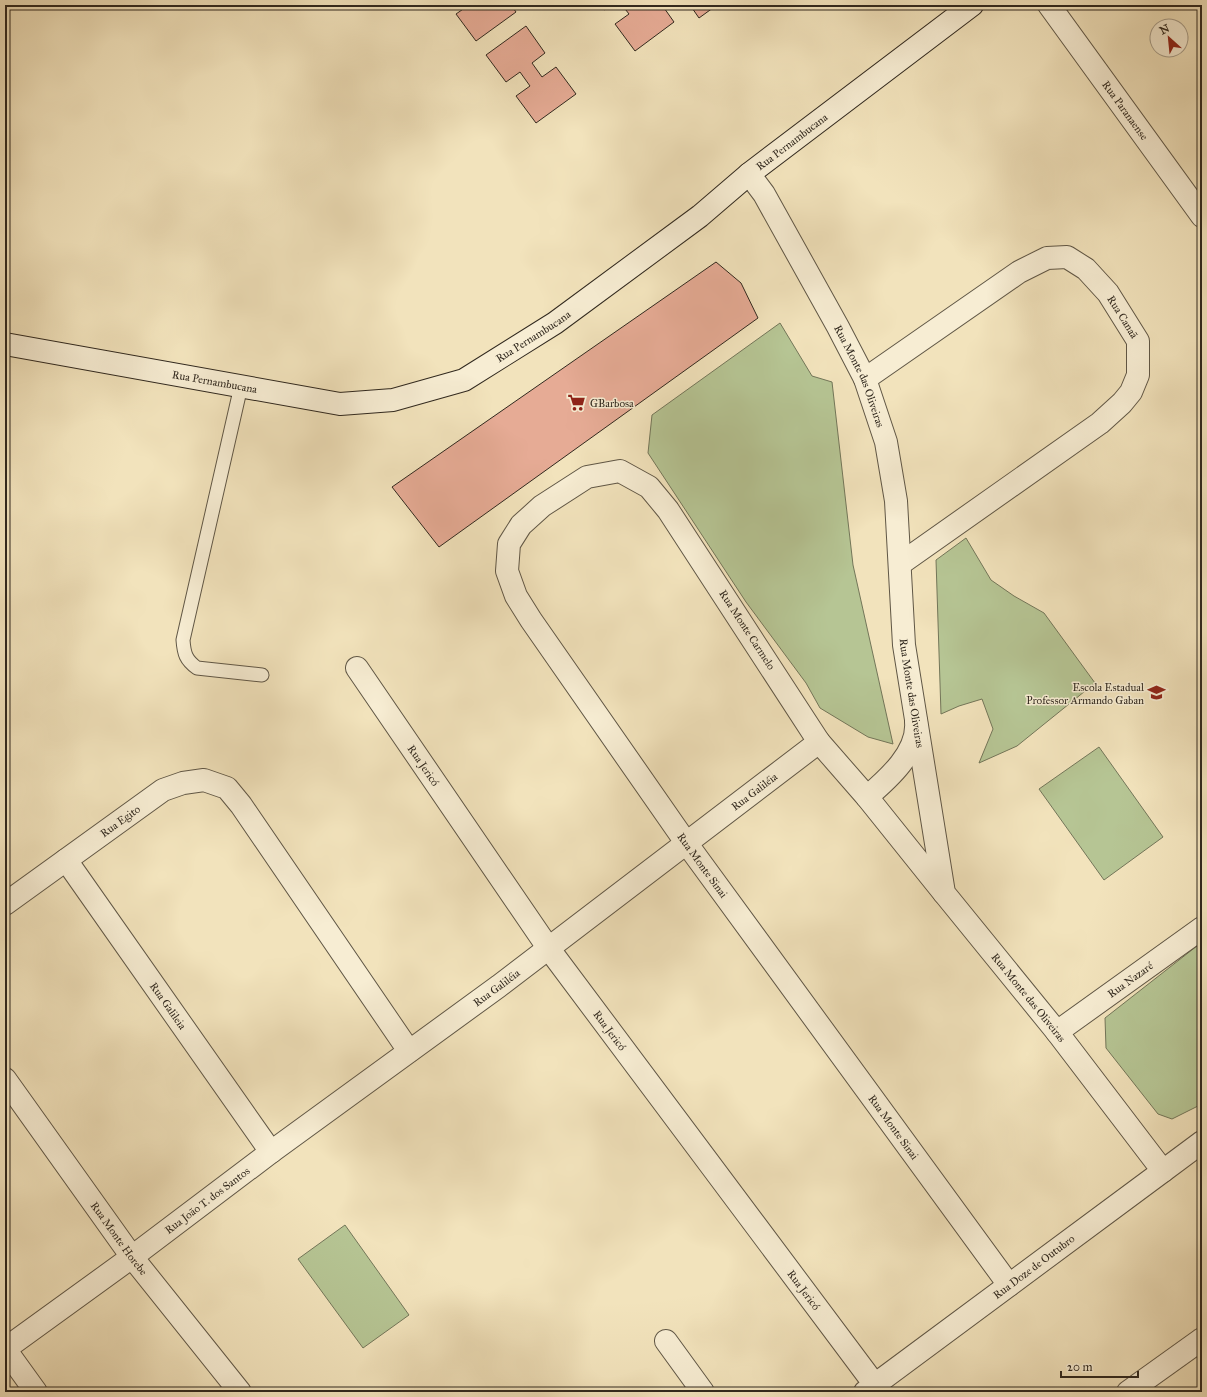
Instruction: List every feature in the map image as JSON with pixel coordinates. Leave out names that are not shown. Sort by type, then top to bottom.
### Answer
[{"type":"street","name":"Rua Pernambucana","points":[[5,344],[340,404],[393,400],[464,380],[555,323],[700,216],[749,174],[972,5]]},
{"type":"street","name":"Rua Paranaense","points":[[1049,5],[1202,216]]},
{"type":"street","name":"Rua Monte das Oliveiras","points":[[749,174],[764,194],[865,378],[886,442],[896,501],[904,644],[944,893],[1057,1032],[1163,1171]]},
{"type":"street","name":"Rua Canaã","points":[[865,378],[1019,272],[1046,258],[1067,257],[1086,269],[1108,293],[1138,341],[1138,375],[1131,392],[1122,403],[1100,423],[900,564]]},
{"type":"street","name":"Rua Monte Carmelo","points":[[620,471],[649,487],[668,510],[819,742],[867,797],[944,893]]},
{"type":"street","name":"Rua Monte Sinai","points":[[620,471],[587,477],[542,506],[521,525],[509,544],[506,571],[516,596],[530,620],[687,844],[1009,1285]]},
{"type":"street","name":"Rua Jericó","points":[[357,668],[549,948],[870,1388]]},
{"type":"street","points":[[867,797],[884,783],[903,762],[911,747],[917,727],[913,696]]},
{"type":"street","name":"Rua Galiléia","points":[[409,1051],[687,844],[819,742]]},
{"type":"street","name":"Rua Egito","points":[[5,904],[163,790],[183,783],[204,780],[227,788],[409,1051]]},
{"type":"street","name":"Rua Galileia","points":[[66,860],[271,1152]]},
{"type":"street","name":"Rua Nazaré","points":[[1057,1032],[1202,928]]},
{"type":"street","name":"Rua João T. dos Santos","points":[[5,1349],[409,1051]]},
{"type":"street","name":"Rua Monte Horebe","points":[[5,1079],[132,1256],[240,1392]]},
{"type":"street","name":"Rua Doze de Outubro","points":[[870,1388],[1202,1142]]},
{"type":"street","points":[[1128,1392],[1202,1339]]},
{"type":"street","points":[[666,1341],[703,1392]]},
{"type":"street","points":[[5,1349],[36,1392]]},
{"type":"lane","points":[[241,386],[183,640],[183,649],[184,656],[197,668],[262,675]]},
{"type":"green space","points":[[780,323],[812,376],[832,382],[853,565],[893,744],[868,737],[820,708],[806,683],[746,602],[648,453],[652,415]]},
{"type":"green space","points":[[966,538],[991,580],[1014,596],[1044,613],[1095,683],[1017,746],[979,763],[993,729],[982,699],[959,706],[941,714],[936,560]]},
{"type":"green space","points":[[1099,747],[1163,837],[1104,880],[1039,789]]},
{"type":"green space","points":[[1202,942],[1202,1104],[1172,1119],[1158,1114],[1106,1048],[1105,1018]]},
{"type":"green space","points":[[345,1225],[409,1315],[363,1348],[298,1259]]},
{"type":"building","points":[[469,5],[511,5],[516,12],[476,41],[456,14]]},
{"type":"building","points":[[601,5],[611,5],[604,10]]},
{"type":"building","points":[[622,5],[662,5],[674,22],[635,51],[615,24],[629,14]]},
{"type":"building","points":[[690,5],[717,5],[699,18]]},
{"type":"building","points":[[526,26],[545,53],[532,63],[542,77],[556,67],[576,94],[536,123],[516,96],[530,86],[520,72],[506,82],[486,55]]},
{"type":"building","name":"GBarbosa","points":[[716,262],[741,283],[758,318],[439,547],[392,487]]},
{"type":"place","name":"GBarbosa","points":[[577,403]]},
{"type":"place","name":"Escola Estadual Professor Armando Gaban","points":[[1157,693]]}]
